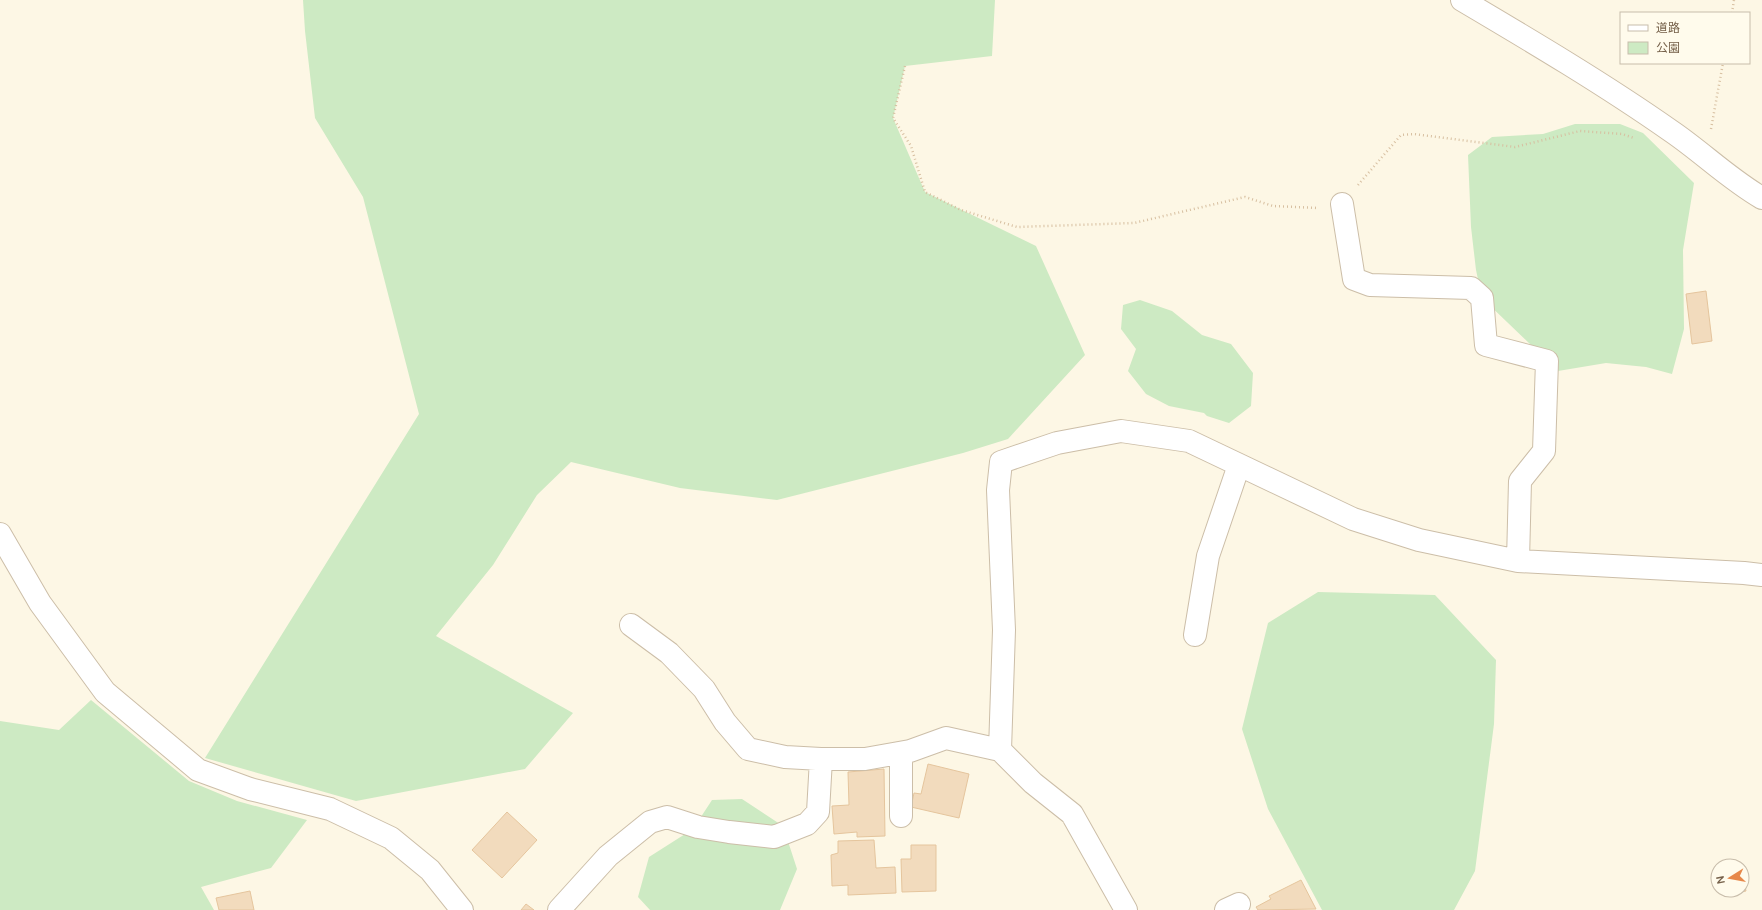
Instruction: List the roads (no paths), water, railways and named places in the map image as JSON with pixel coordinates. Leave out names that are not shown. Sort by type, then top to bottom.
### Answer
[{"type":"street","points":[[1462,0],[1566,62],[1672,132],[1748,190],[1762,198]]},
{"type":"street","points":[[1342,204],[1354,279],[1370,285],[1471,288],[1482,298],[1486,345],[1547,361],[1544,451],[1520,481],[1518,561]]},
{"type":"street","points":[[1000,750],[1004,630],[998,490],[1001,462],[1058,443],[1121,431],[1189,441],[1353,520],[1419,540],[1518,561],[1736,572],[1762,575]]},
{"type":"street","points":[[1195,635],[1208,556],[1239,465]]},
{"type":"street","points":[[0,534],[40,603],[104,692],[198,770],[250,789],[330,809],[391,838],[430,870],[462,910]]},
{"type":"street","points":[[631,625],[669,653],[704,689],[725,722],[748,749],[786,757],[866,759],[901,753],[946,738],[1000,750],[1033,783],[1072,814],[1126,910]]},
{"type":"street","points":[[901,753],[901,816]]},
{"type":"street","points":[[559,910],[608,856],[650,822],[667,817],[698,827],[774,837],[807,824],[818,812],[821,759]]}]
